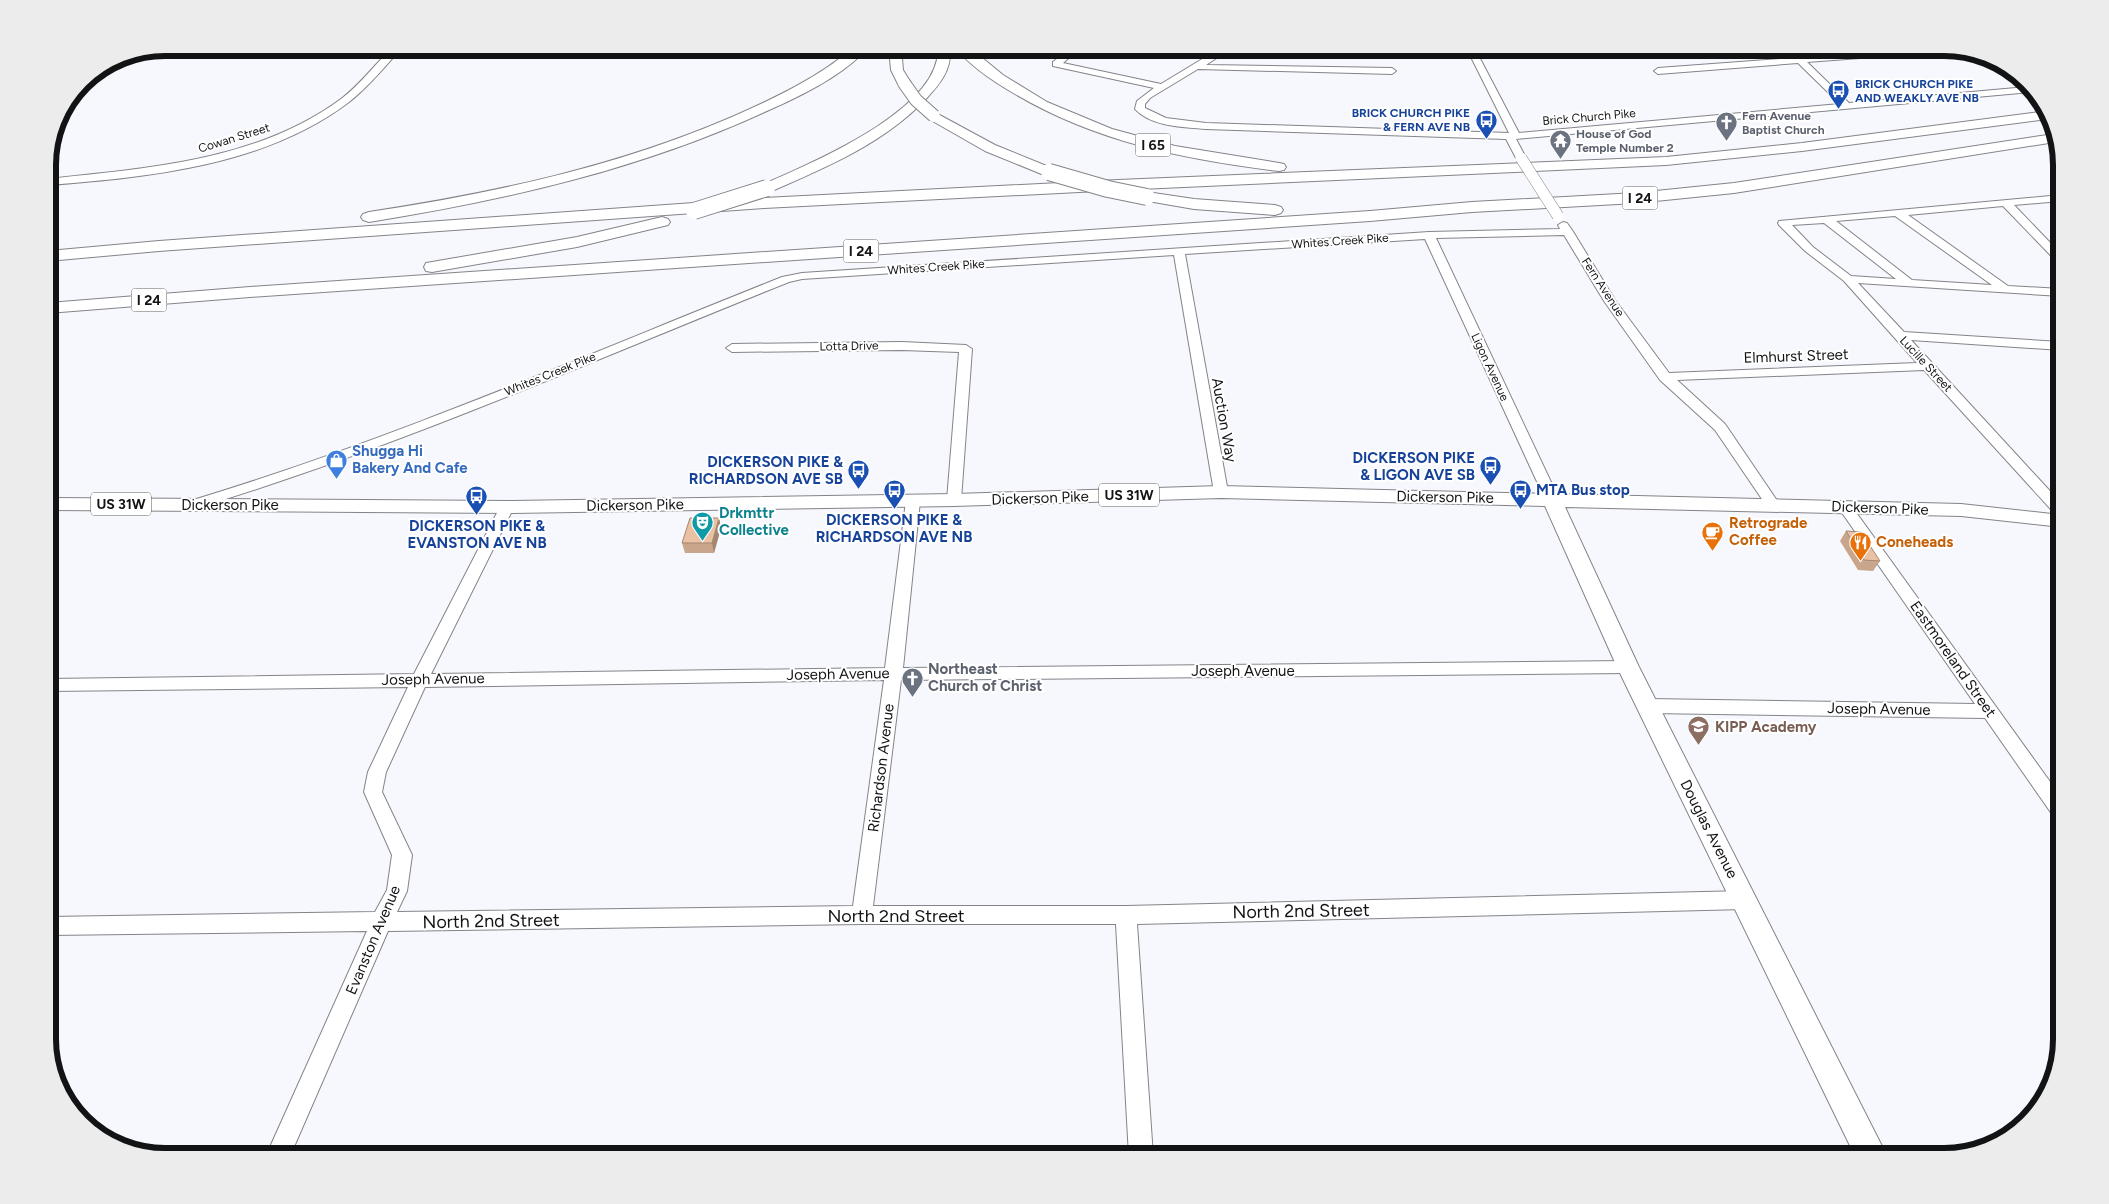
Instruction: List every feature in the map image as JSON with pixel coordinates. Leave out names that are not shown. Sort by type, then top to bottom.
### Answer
[{"type":"highway","points":[[159,246],[426,208],[558,180],[623,162],[722,127],[778,102],[852,56]]},
{"type":"highway","points":[[896,56],[897,70],[916,100],[934,116],[957,132],[986,147],[1049,172],[1108,189],[1147,197],[1239,208],[1301,211],[1472,207]]},
{"type":"highway","points":[[250,292],[467,261],[577,242],[660,222],[767,188],[834,158],[879,133],[909,110],[935,81],[945,62],[945,56]]},
{"type":"highway","name":"I 65","points":[[971,56],[1012,87],[1045,106],[1081,122],[1124,137],[1178,152],[1230,162],[1368,174]]},
{"type":"highway","name":"I 24","points":[[56,255],[159,246],[764,203],[1368,174],[1591,166],[1704,158],[1802,148],[2040,116]]},
{"type":"highway","name":"I 24","points":[[56,307],[250,292],[1331,219],[1472,207],[1636,198],[1734,188],[2049,139]]},
{"type":"main road","name":"Dickerson Pike","points":[[56,504],[507,507],[913,501],[1221,492],[1961,510],[2053,520]]},
{"type":"main road","name":"Douglas Avenue","points":[[1552,499],[1628,668],[1867,1148]]},
{"type":"street","name":"Cowan Street","points":[[56,181],[174,168],[267,142],[294,131],[346,100],[390,56]]},
{"type":"street","points":[[1067,56],[1056,64],[1162,87],[1215,56]]},
{"type":"street","name":"Fern Avenue","points":[[1474,56],[1514,132],[1510,140],[1610,300],[1665,377],[1720,427],[1774,505]]},
{"type":"street","points":[[1796,56],[1847,106]]},
{"type":"street","points":[[1658,71],[1850,56]]},
{"type":"street","points":[[1196,67],[1392,71]]},
{"type":"street","name":"Brick Church Pike","points":[[1162,87],[1147,96],[1140,103],[1140,109],[1152,118],[1173,124],[1460,136],[1512,136],[2023,91]]},
{"type":"street","points":[[1827,220],[2053,199]]},
{"type":"street","points":[[2006,203],[2053,252]]},
{"type":"street","points":[[1899,214],[2004,289]]},
{"type":"street","points":[[1827,220],[1908,282]]},
{"type":"street","name":"Lucille Street","points":[[1827,220],[1783,223],[1809,248],[1848,279],[2053,503]]},
{"type":"street","name":"Whites Creek Pike","points":[[195,504],[277,479],[372,445],[786,279],[820,274],[1429,235],[1568,232]]},
{"type":"street","name":"Ligon Avenue","points":[[1429,235],[1552,499]]},
{"type":"street","name":"Auction Way","points":[[1179,252],[1221,492]]},
{"type":"street","points":[[1848,279],[2053,292]]},
{"type":"street","points":[[1900,336],[2053,346]]},
{"type":"street","name":"Lotta Drive","points":[[732,348],[902,346],[966,349]]},
{"type":"street","points":[[954,500],[966,349]]},
{"type":"street","name":"Elmhurst Street","points":[[1665,377],[1928,366]]},
{"type":"street","name":"Richardson Avenue","points":[[862,915],[913,501]]},
{"type":"street","name":"Evanston Avenue","points":[[282,1148],[381,922],[397,891],[402,855],[373,792],[377,772],[420,679],[507,507]]},
{"type":"street","name":"Eastmoreland Street","points":[[1846,507],[2053,800]]},
{"type":"street","name":"Joseph Avenue","points":[[56,685],[420,679],[1628,668]]},
{"type":"street","name":"Joseph Avenue","points":[[1648,706],[1990,711]]},
{"type":"street","name":"North 2nd Street","points":[[56,926],[862,915],[1126,915],[1745,900]]},
{"type":"street","points":[[1126,915],[1141,1148]]},
{"type":"building","points":[[690,518],[719,518],[712,543],[682,543]]},
{"type":"building","points":[[1846,531],[1861,532],[1880,561],[1864,560]]},
{"type":"place","name":"BRICK CHURCH PIKE AND WEAKLY AVE NB","points":[[1839,110]]},
{"type":"place","name":"BRICK CHURCH PIKE & FERN AVE NB","points":[[1486,139]]},
{"type":"place","name":"Fern Avenue Baptist Church","points":[[1726,142]]},
{"type":"place","name":"House of God Temple Number 2","points":[[1560,160]]},
{"type":"place","name":"Shugga Hi Bakery And Cafe","points":[[336,479]]},
{"type":"place","name":"DICKERSON PIKE & LIGON AVE SB","points":[[1491,486]]},
{"type":"place","name":"DICKERSON PIKE & RICHARDSON AVE SB","points":[[859,490]]},
{"type":"place","name":"MTA Bus stop","points":[[1520,509]]},
{"type":"place","name":"DICKERSON PIKE & RICHARDSON AVE NB","points":[[894,510]]},
{"type":"place","name":"DICKERSON PIKE & EVANSTON AVE NB","points":[[477,516]]},
{"type":"place","name":"Drkmttr Collective","points":[[703,541]]},
{"type":"place","name":"Retrograde Coffee","points":[[1713,551]]},
{"type":"place","name":"Coneheads","points":[[1860,561]]},
{"type":"place","name":"Northeast Church of Christ","points":[[912,697]]},
{"type":"place","name":"KIPP Academy","points":[[1699,746]]}]
